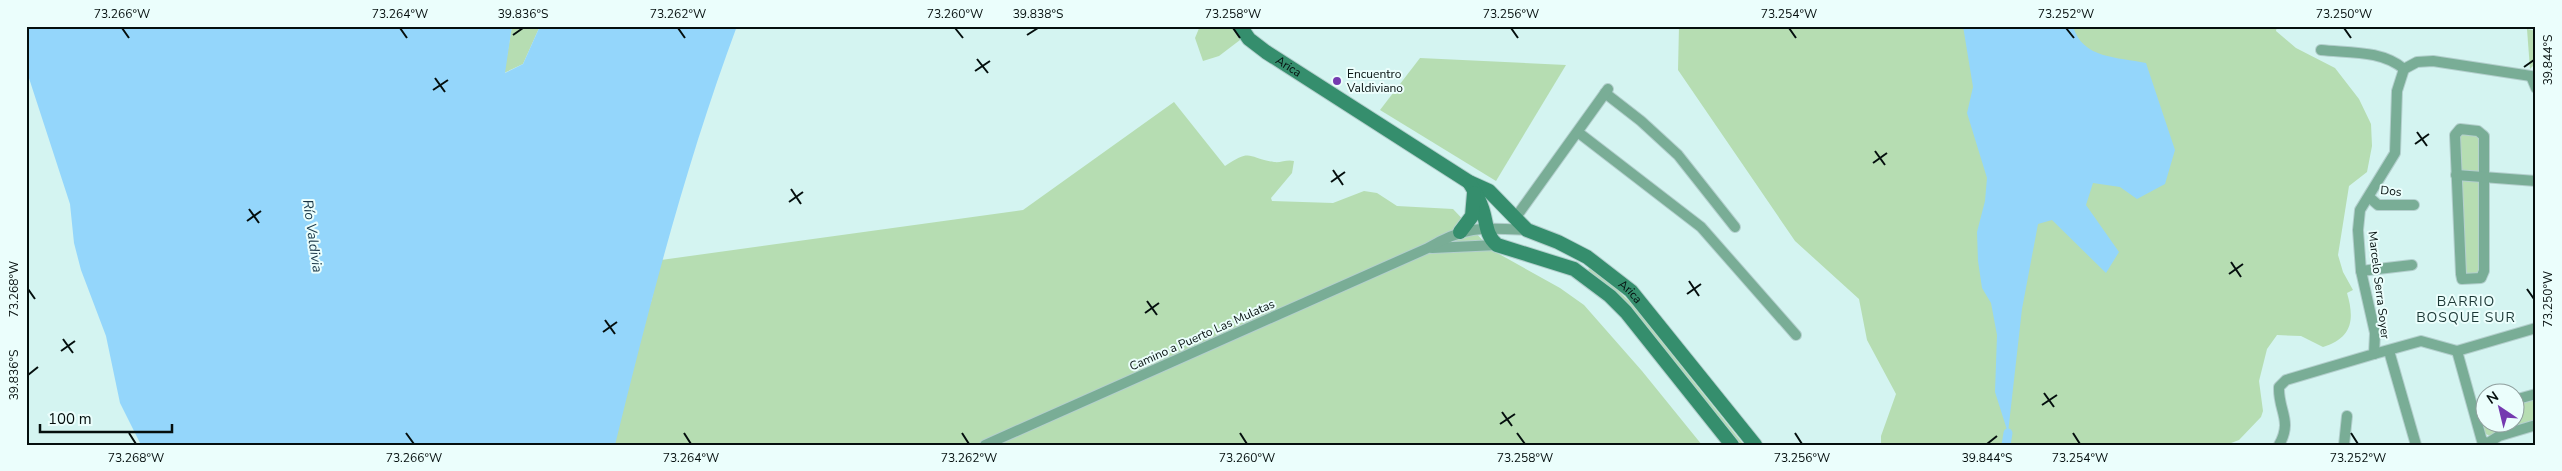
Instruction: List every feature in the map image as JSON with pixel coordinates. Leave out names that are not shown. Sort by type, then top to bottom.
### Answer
[{"type":"main road","name":"Arica","points":[[1240,26],[1249,39],[1266,52],[1471,186],[1489,191],[1527,230],[1558,242],[1587,257],[1631,291],[1755,445]]},
{"type":"main road","points":[[1471,186],[1482,207],[1488,236],[1497,245]]},
{"type":"main road","points":[[1460,232],[1472,216],[1471,186]]},
{"type":"main road","name":"Arica","points":[[1497,245],[1574,268],[1610,296],[1626,312],[1732,445]]},
{"type":"street","points":[[2321,50],[2379,56],[2393,60],[2404,69],[2417,62],[2433,61],[2533,73],[2536,88]]},
{"type":"street","name":"Marcelo Serra Soyer","points":[[2279,445],[2285,434],[2287,421],[2279,397],[2279,387],[2286,380],[2374,354],[2375,333],[2362,271],[2358,230],[2360,210],[2395,153],[2397,91],[2404,69]]},
{"type":"street","points":[[1516,217],[1579,133],[1607,91],[1678,155],[1735,227]]},
{"type":"street","points":[[2460,129],[2478,131],[2484,136],[2484,177],[2484,271],[2481,278],[2467,280],[2462,279],[2461,274],[2456,176],[2456,135],[2460,129]]},
{"type":"street","points":[[1579,133],[1701,227],[1796,335]]},
{"type":"street","points":[[2456,176],[2536,181]]},
{"type":"street","name":"Dos","points":[[2368,197],[2378,205],[2414,205]]},
{"type":"street","name":"Camino a Puerto Las Mulatas","points":[[985,445],[1428,248],[1460,232],[1486,228],[1527,230]]},
{"type":"street","name":"Camino a Puerto Las Mulatas","points":[[1428,248],[1497,245]]},
{"type":"street","points":[[2362,271],[2412,265]]},
{"type":"street","points":[[2374,354],[2420,341],[2457,351],[2536,328]]},
{"type":"street","points":[[2389,351],[2416,445]]},
{"type":"street","points":[[2457,351],[2474,394]]},
{"type":"street","points":[[2344,445],[2347,416]]},
{"type":"street","points":[[2524,429],[2536,425]]},
{"type":"street","points":[[2482,434],[2482,441],[2488,443],[2506,434]]},
{"type":"green space","points":[[512,26],[540,26],[523,64],[504,73]]},
{"type":"green space","points":[[1200,26],[1235,26],[1241,36],[1240,40],[1219,56],[1203,61],[1195,38]]},
{"type":"green space","points":[[1679,26],[2277,26],[2276,31],[2296,48],[2335,68],[2359,99],[2371,124],[2372,146],[2367,172],[2349,186],[2338,255],[2343,272],[2353,290],[2347,293],[2351,312],[2349,327],[2340,339],[2323,347],[2301,336],[2277,335],[2267,349],[2259,381],[2263,411],[2261,417],[2239,440],[2226,445],[1881,445],[1881,436],[1896,394],[1867,340],[1859,299],[1795,241],[1678,70]]},
{"type":"green space","points":[[2527,29],[2536,31],[2536,63],[2530,69]]},
{"type":"green space","points":[[1420,58],[1566,65],[1496,181],[1380,110]]},
{"type":"green space","points":[[1174,102],[1225,166],[1245,156],[1274,162],[1294,161],[1292,173],[1271,198],[1272,201],[1333,203],[1364,191],[1377,193],[1397,206],[1453,209],[1492,250],[1560,288],[1584,305],[1642,371],[1702,445],[586,445],[651,302],[661,260],[1023,210]]},
{"type":"green space","points":[[2462,133],[2477,134],[2482,140],[2482,170],[2478,173],[2458,172],[2458,139]]},
{"type":"green space","points":[[2461,181],[2478,181],[2480,270],[2477,274],[2466,275]]},
{"type":"green space","points":[[1589,267],[1607,280],[1632,304],[1744,445],[1737,445],[1588,272]]},
{"type":"green space","points":[[2536,398],[2536,420],[2524,423],[2524,401]]},
{"type":"green space","points":[[2486,434],[2498,434],[2492,437]]},
{"type":"water","name":"Río Valdivia","points":[[26,26],[512,26],[505,73],[523,64],[540,26],[737,26],[685,181],[615,445],[141,445],[120,403],[106,336],[81,270],[74,243],[70,204],[26,69]]},
{"type":"water","points":[[1963,26],[2073,26],[2084,45],[2093,51],[2102,55],[2146,63],[2175,150],[2165,184],[2137,199],[2120,187],[2093,183],[2086,205],[2119,252],[2106,273],[2052,220],[2038,224],[2022,309],[2008,433],[1995,392],[1997,335],[1991,303],[1982,288],[1978,261],[1977,232],[1985,201],[1987,178],[1967,113],[1973,87]]},
{"type":"waterway","points":[[2006,445],[2008,433]]},
{"type":"place","name":"Encuentro Valdiviano","points":[[1337,81]]},
{"type":"district","name":"BARRIO BOSQUE SUR","points":[[2466,310]]}]
